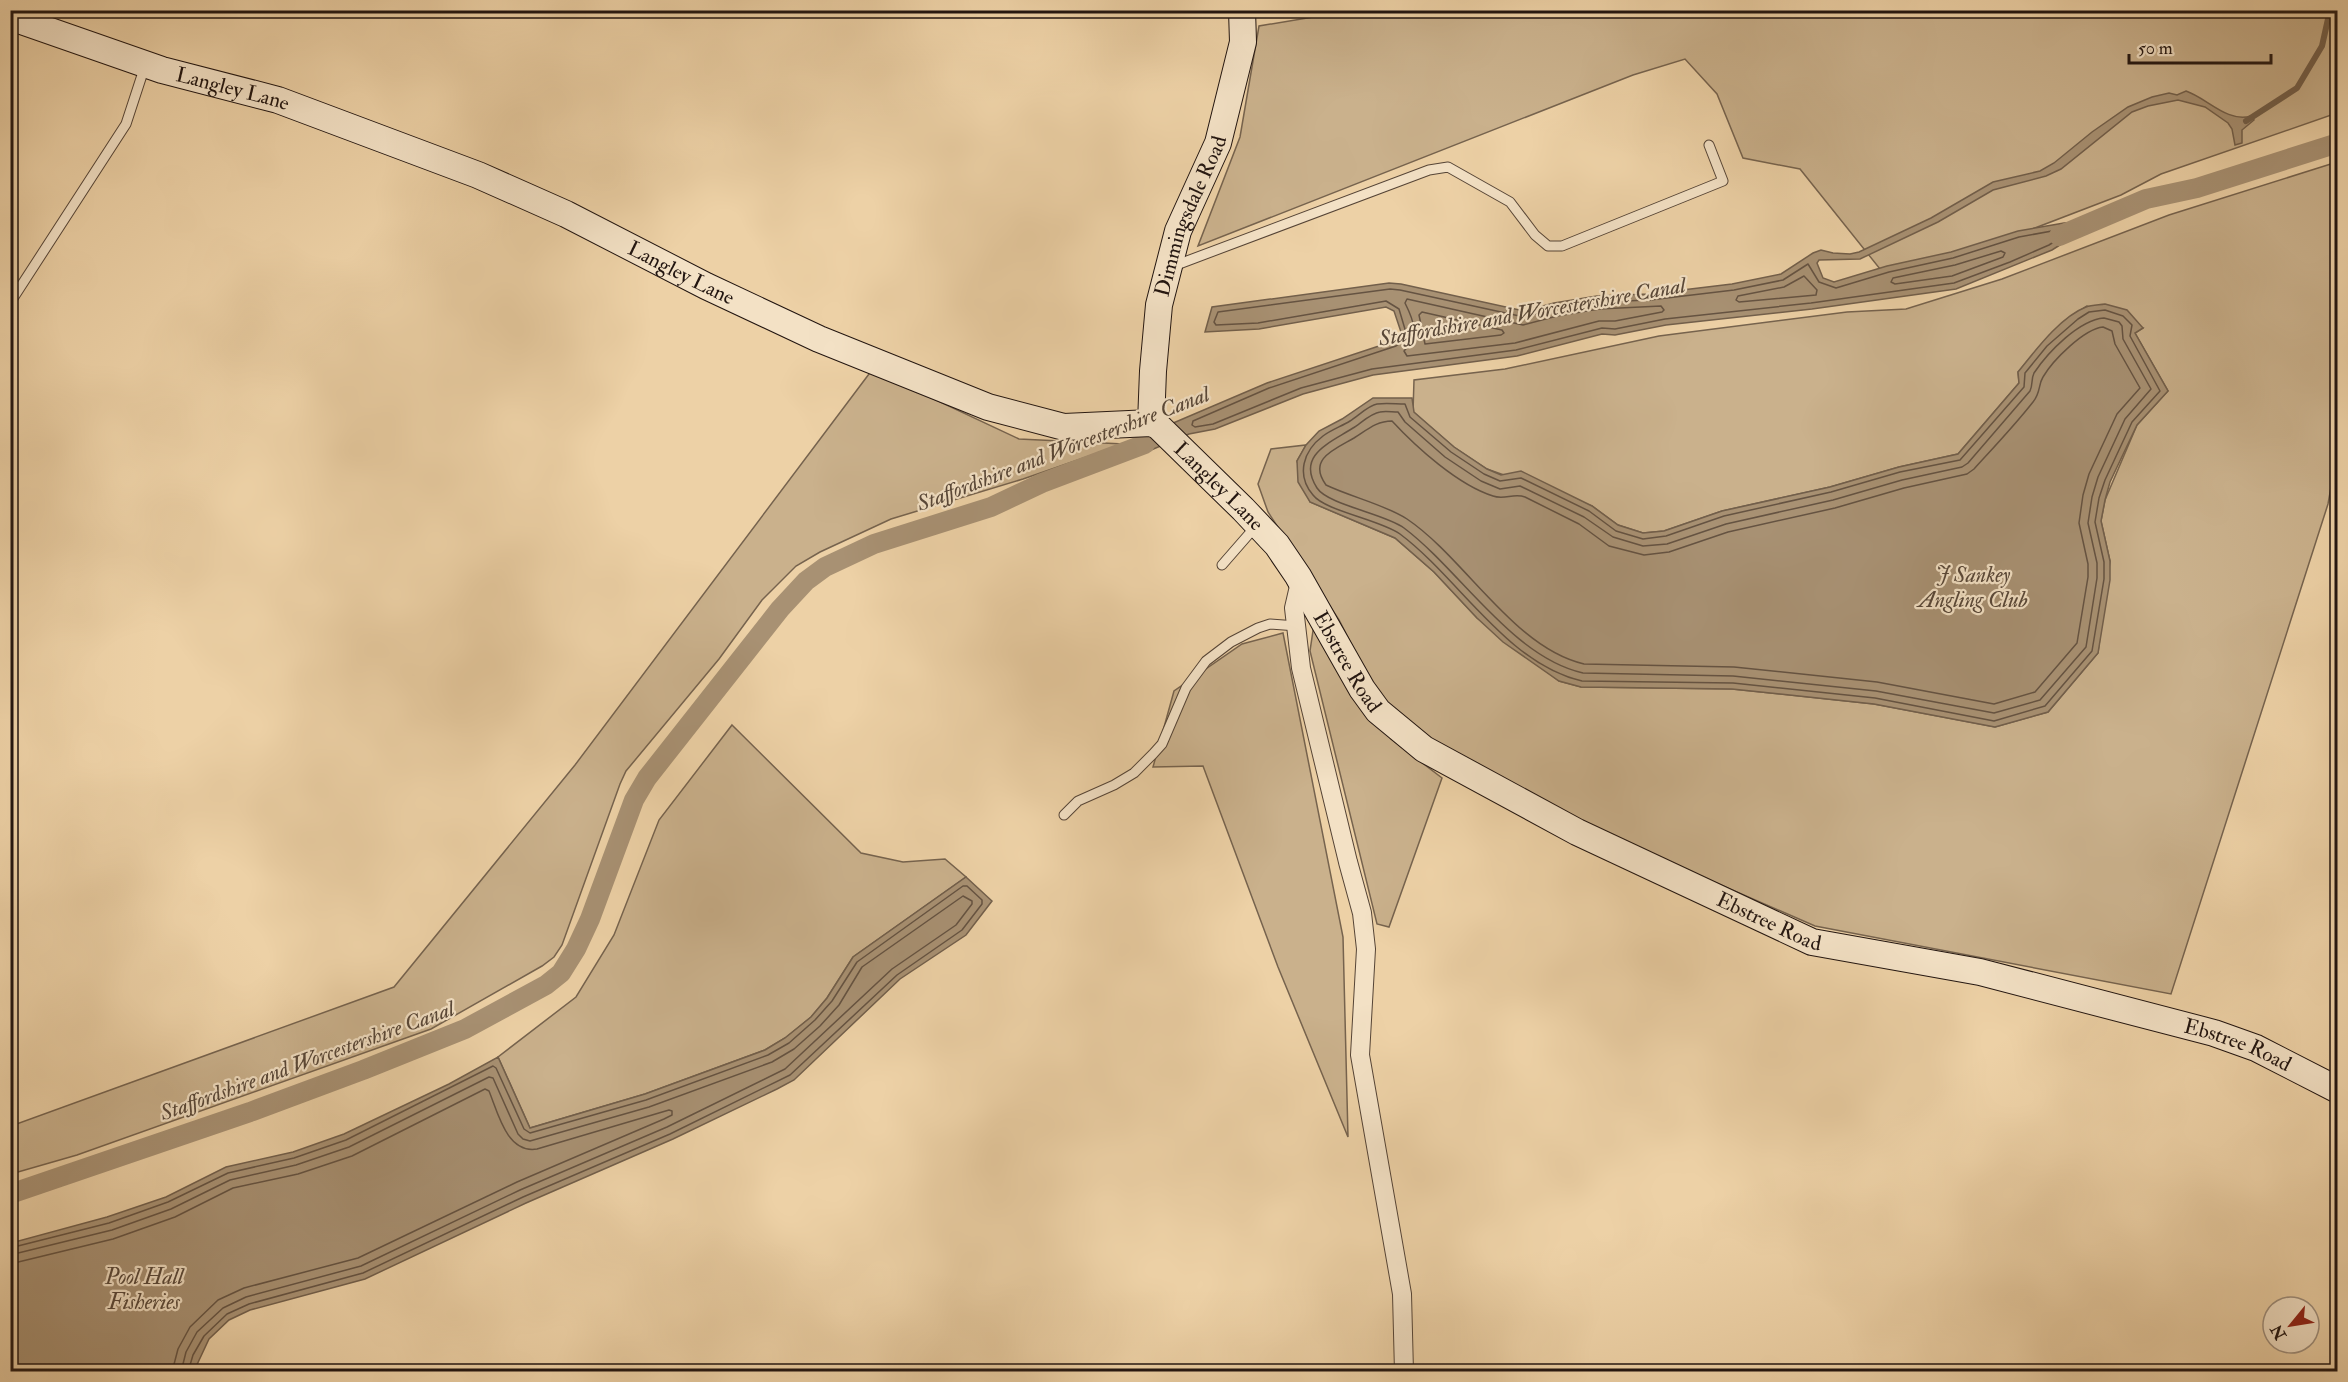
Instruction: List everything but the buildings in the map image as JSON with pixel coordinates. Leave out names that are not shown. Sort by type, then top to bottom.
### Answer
[{"type":"street","name":"Dimmingsdale Road","points":[[1155,424],[1152,371],[1159,306],[1179,231],[1218,143],[1243,42],[1242,10]]},
{"type":"street","name":"Langley Lane","points":[[10,17],[145,64],[278,100],[478,175],[566,214],[706,286],[819,339],[988,407],[1064,427],[1155,424],[1258,524],[1276,545],[1300,582]]},
{"type":"street","points":[[1300,582],[1294,608],[1301,668],[1362,913],[1366,949],[1360,1055],[1402,1294],[1404,1371]]},
{"type":"street","name":"Ebstree Road","points":[[1300,582],[1362,689],[1378,711],[1424,749],[1577,832],[1812,942],[1980,972],[2214,1033],[2256,1048],[2337,1090]]},
{"type":"lane","points":[[10,303],[126,124],[145,64]]},
{"type":"lane","points":[[1169,268],[1429,170],[1448,167],[1510,202],[1534,235],[1548,246],[1562,246],[1722,181],[1709,145]]},
{"type":"lane","points":[[1222,565],[1258,524]]},
{"type":"lane","points":[[1064,815],[1078,801],[1134,773],[1153,754],[1162,744],[1186,688],[1206,661],[1232,642],[1258,628],[1270,624],[1297,626]]},
{"type":"shaded area","points":[[1355,10],[2337,11],[2337,113],[2161,174],[2121,195],[1975,251],[1884,274],[1800,169],[1743,158],[1717,94],[1685,59],[1633,75],[1198,246],[1240,137],[1259,26]]},
{"type":"shaded area","points":[[2337,162],[2338,448],[2328,504],[2171,994],[1815,926],[1604,834],[1448,753],[1378,696],[1339,620],[1268,512],[1258,484],[1271,449],[1306,445],[1297,461],[1310,502],[1395,538],[1434,572],[1477,618],[1559,681],[1581,687],[1732,689],[1874,704],[1995,727],[2048,712],[2098,653],[2110,561],[2101,521],[2105,500],[2137,425],[2168,391],[2135,333],[2143,328],[2087,306],[2050,336],[2018,372],[2019,383],[1958,454],[1899,467],[1830,487],[1722,511],[1664,531],[1643,533],[1618,525],[1592,506],[1487,469],[1454,447],[1413,412],[1414,380],[1505,369],[1659,336],[1847,312],[1906,309],[2002,279],[2169,215]]},
{"type":"shaded area","points":[[872,370],[1019,439],[1124,444],[1023,479],[891,519],[820,552],[796,566],[762,600],[719,659],[626,771],[562,945],[554,957],[542,966],[431,1029],[77,1155],[11,1174],[11,1126],[394,987],[575,765]]},
{"type":"shaded area","points":[[1314,624],[1348,680],[1391,739],[1442,778],[1389,927],[1377,924],[1310,651]]},
{"type":"shaded area","points":[[1283,633],[1343,937],[1348,1137],[1278,967],[1203,766],[1153,767],[1174,691],[1242,644]]},
{"type":"shaded area","points":[[732,725],[861,853],[903,862],[945,859],[966,877],[853,957],[827,998],[811,1017],[785,1038],[765,1050],[645,1094],[530,1128],[498,1057],[576,997],[614,935],[659,820]]},
{"type":"water","points":[[2186,91],[2225,113],[2242,117],[2251,116],[2254,120],[2242,130],[2242,143],[2235,145],[2232,129],[2228,123],[2205,107],[2178,100],[2148,106],[2132,112],[2061,169],[2046,176],[1993,190],[1938,222],[1860,259],[1819,260],[1817,263],[1823,278],[1834,282],[1887,266],[1951,252],[2018,231],[2082,222],[2084,230],[2052,250],[1956,289],[1812,309],[1666,325],[1615,335],[1602,334],[1517,356],[1373,375],[1303,394],[1215,429],[1189,434],[1144,453],[1097,453],[1124,444],[1267,383],[1394,341],[1402,335],[1394,311],[1386,307],[1259,329],[1205,332],[1212,307],[1389,283],[1524,311],[1597,296],[1649,294],[1732,284],[1781,274],[1821,250],[1850,254],[1859,252],[1931,218],[1993,182],[2040,171],[2128,107],[2152,97],[2169,93],[2177,95]]},
{"type":"water","name":"J Sankey Angling Club","points":[[2105,304],[2127,310],[2143,328],[2135,333],[2168,391],[2137,425],[2110,482],[2105,500],[2101,521],[2110,561],[2110,580],[2098,653],[2048,712],[1995,727],[1874,704],[1732,689],[1581,687],[1559,681],[1503,642],[1434,572],[1395,538],[1310,502],[1298,482],[1297,461],[1306,445],[1319,431],[1373,398],[1412,398],[1414,412],[1454,447],[1487,469],[1501,475],[1521,471],[1592,506],[1618,525],[1643,533],[1664,531],[1722,511],[1830,487],[1899,467],[1958,454],[2019,383],[2018,372],[2049,335],[2076,312],[2088,306]]},
{"type":"water","name":"Pool Hall Fisheries","points":[[966,877],[992,901],[966,935],[900,979],[794,1080],[777,1089],[673,1139],[526,1203],[365,1279],[250,1310],[229,1320],[209,1339],[194,1371],[11,1371],[11,1243],[107,1217],[166,1197],[226,1167],[293,1152],[344,1134],[449,1084],[498,1057],[530,1128],[645,1094],[765,1050],[785,1038],[811,1017],[827,998],[853,957]]},
{"type":"waterway","points":[[2246,121],[2297,88],[2322,46],[2330,10]]},
{"type":"waterway","name":"Staffordshire and Worcestershire Canal","points":[[2059,236],[2146,199],[2197,188],[2338,143]]},
{"type":"waterway","name":"Staffordshire and Worcestershire Canal","points":[[10,1194],[250,1112],[363,1070],[465,1029],[546,985],[561,973],[576,949],[590,919],[634,800],[647,778],[780,609],[806,581],[825,567],[874,544],[991,507],[1042,483],[1145,444]]}]
